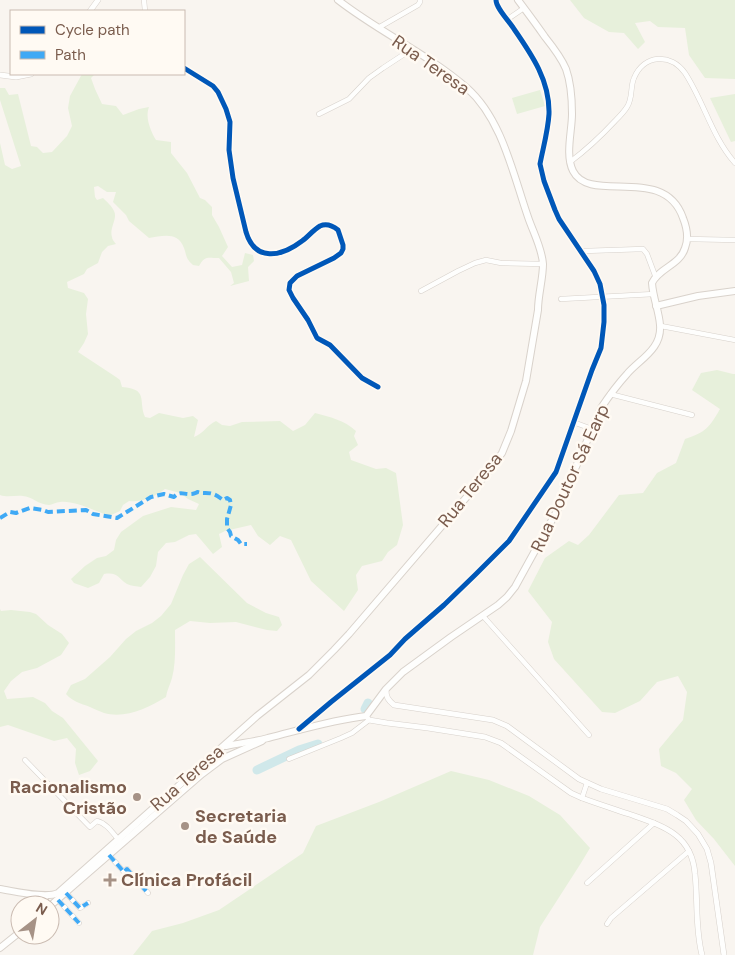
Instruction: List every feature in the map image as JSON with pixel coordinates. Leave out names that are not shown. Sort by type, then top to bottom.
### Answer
[{"type":"main road","name":"Rua Teresa","points":[[55,895],[258,716],[309,675],[334,650],[494,465],[502,453],[511,431],[526,381],[538,310],[543,264],[537,240],[508,157],[495,126],[481,103],[468,89],[449,73],[338,0]]},
{"type":"main road","points":[[518,0],[558,53],[566,69],[571,93],[569,153],[573,172],[588,184],[644,188],[658,192],[672,199],[683,216],[688,239],[685,249],[680,258],[652,283],[650,295],[656,306],[661,326]]},
{"type":"main road","points":[[656,306],[698,296],[735,291]]},
{"type":"main road","name":"Rua Doutor Sá Earp","points":[[368,718],[376,701],[403,672],[450,637],[483,616],[507,597],[516,586],[558,509],[601,408],[628,372],[656,345],[661,326]]},
{"type":"main road","points":[[224,746],[266,739],[352,718],[368,718]]},
{"type":"main road","name":"Rua Teresa","points":[[60,898],[222,759],[266,739]]},
{"type":"main road","points":[[217,753],[217,758],[222,759]]},
{"type":"main road","points":[[0,889],[37,895]]},
{"type":"main road","points":[[0,948],[10,940]]},
{"type":"street","points":[[378,28],[418,5],[420,0]]},
{"type":"street","points":[[299,730],[390,655],[509,541],[556,472],[601,348],[604,322],[600,284],[594,271],[559,219],[544,181],[540,164],[549,116],[548,92],[545,82],[538,65],[497,6],[496,0]]},
{"type":"street","points":[[508,20],[524,8]]},
{"type":"street","points":[[319,114],[349,99],[369,78],[412,50]]},
{"type":"street","points":[[570,162],[603,134],[627,107],[630,101],[634,78],[640,68],[661,58],[671,60],[684,71],[718,138],[728,156],[735,163]]},
{"type":"street","points":[[185,69],[213,86],[226,109],[230,122],[229,150],[233,178],[248,240],[253,247],[266,254],[276,254],[291,249],[321,226],[331,225],[338,230],[343,245],[341,253],[297,276],[290,283],[289,290],[317,338],[330,345],[362,378],[378,387]]},
{"type":"street","points":[[0,74],[24,75]]},
{"type":"street","points":[[688,239],[735,240]]},
{"type":"street","points":[[584,251],[643,249],[649,257],[656,278]]},
{"type":"street","points":[[421,291],[458,271],[486,260],[543,264]]},
{"type":"street","points":[[561,299],[650,295]]},
{"type":"street","points":[[661,326],[735,340]]},
{"type":"street","points":[[610,394],[692,415]]},
{"type":"street","points":[[573,422],[592,429]]},
{"type":"street","points":[[483,616],[589,735]]},
{"type":"street","points":[[386,689],[388,700],[394,705]]},
{"type":"street","points":[[376,701],[500,722],[572,775],[587,783],[667,809],[686,821],[698,834],[707,849],[712,863],[724,955]]},
{"type":"street","points":[[289,759],[352,733],[368,718],[387,723],[461,732],[485,737],[501,743],[571,793],[666,828],[683,842],[693,859],[698,934],[702,955]]},
{"type":"street","points":[[25,760],[90,827],[97,821],[102,822],[118,839]]},
{"type":"street","points":[[582,798],[587,783]]},
{"type":"street","points":[[587,883],[654,823]]},
{"type":"street","points":[[607,924],[611,918],[688,851]]},
{"type":"street","points":[[109,855],[124,872],[127,869],[148,893]]},
{"type":"street","points":[[66,893],[80,908],[88,903]]},
{"type":"street","points":[[60,902],[79,924]]},
{"type":"green space","points":[[570,0],[735,0],[735,79],[705,78],[689,55],[685,28],[658,27],[650,21],[635,23],[645,42],[638,49],[624,33],[609,32],[584,18]]},
{"type":"green space","points":[[81,75],[94,75],[91,78],[102,104],[116,106],[123,115],[149,107],[149,124],[156,140],[171,142],[171,153],[187,173],[200,198],[212,207],[212,215],[228,247],[222,256],[232,267],[242,265],[245,253],[253,255],[254,261],[248,267],[249,281],[230,286],[234,283],[231,272],[219,258],[207,258],[199,266],[193,265],[187,259],[184,248],[178,239],[169,236],[149,238],[129,221],[126,215],[113,202],[116,192],[107,192],[98,186],[94,187],[97,200],[103,198],[114,211],[115,217],[111,234],[116,244],[108,246],[102,252],[98,263],[87,269],[84,274],[67,282],[68,288],[84,293],[88,299],[86,314],[88,334],[78,352],[120,380],[122,387],[136,390],[141,397],[145,417],[150,418],[159,413],[183,418],[193,416],[198,420],[194,437],[216,421],[222,425],[230,426],[242,422],[280,421],[293,431],[305,425],[315,413],[342,422],[356,431],[354,436],[358,445],[349,452],[351,460],[376,469],[386,468],[396,473],[403,525],[397,545],[388,552],[382,561],[362,566],[356,575],[358,590],[344,611],[311,581],[291,540],[280,536],[270,545],[258,536],[251,525],[219,534],[222,547],[213,554],[196,534],[189,535],[175,542],[166,543],[158,552],[156,566],[150,577],[141,587],[129,585],[115,575],[104,574],[99,583],[88,588],[74,583],[71,579],[85,566],[114,550],[116,540],[121,532],[143,516],[171,507],[196,510],[199,504],[180,493],[165,489],[139,501],[129,501],[123,505],[120,511],[109,516],[71,503],[57,502],[45,505],[26,496],[0,495],[0,143],[5,165],[12,169],[21,166],[0,100],[0,88],[5,88],[9,95],[18,94],[31,146],[37,147],[43,153],[52,152],[67,136],[72,126],[68,108],[70,96]]},
{"type":"green space","points":[[540,90],[545,106],[517,114],[512,98]]},
{"type":"green space","points":[[735,94],[735,141],[731,142],[710,98]]},
{"type":"green space","points":[[717,370],[735,374],[735,866],[696,820],[684,800],[692,789],[676,773],[661,766],[659,749],[683,720],[687,692],[678,676],[657,682],[640,701],[615,713],[602,712],[554,659],[548,642],[552,622],[528,591],[545,558],[569,541],[578,545],[589,535],[619,495],[643,493],[657,473],[676,463],[685,439],[698,434],[710,425],[720,409],[692,390],[701,373]]},
{"type":"green space","points":[[200,557],[247,603],[266,613],[279,617],[282,625],[277,631],[236,622],[210,623],[190,621],[175,630],[174,666],[166,697],[152,705],[120,715],[104,713],[69,697],[66,694],[71,685],[85,679],[110,657],[126,639],[161,616],[171,604],[189,564]]},
{"type":"green space","points":[[0,609],[1,611],[11,610],[36,614],[62,634],[69,643],[61,655],[37,668],[22,672],[11,681],[4,691],[7,699],[33,697],[45,703],[52,711],[63,718],[98,761],[90,771],[79,775],[75,763],[76,749],[67,738],[54,741],[8,725],[0,727]]},
{"type":"green space","points":[[451,771],[489,780],[529,796],[560,815],[590,848],[540,927],[533,955],[133,955],[152,931],[183,923],[219,910],[303,853],[316,826],[379,802]]},
{"type":"waterway","points":[[365,709],[368,703]]},
{"type":"waterway","points":[[257,770],[299,750],[318,744]]},
{"type":"marked path","points":[[0,518],[10,512],[16,513],[30,508],[48,512],[86,510],[93,514],[117,518],[151,497],[164,494],[174,497],[180,493],[209,493],[223,500],[227,498],[230,500],[231,505],[227,519],[227,528],[231,536],[241,544],[247,544]]},
{"type":"marked path","points":[[109,855],[124,872],[127,869],[148,893]]},
{"type":"marked path","points":[[66,893],[80,908],[88,903]]},
{"type":"marked path","points":[[60,902],[79,923]]},
{"type":"cycle path","points":[[299,729],[390,655],[509,541],[556,472],[601,348],[604,305],[600,284],[594,271],[559,219],[544,181],[540,164],[549,114],[549,102],[543,79],[521,39],[500,11],[496,0]]},
{"type":"cycle path","points":[[185,69],[213,86],[226,109],[230,122],[229,150],[233,178],[250,242],[262,252],[270,254],[286,251],[320,226],[330,225],[338,230],[343,245],[341,253],[297,276],[290,283],[289,290],[317,338],[330,345],[362,378],[378,387]]},
{"type":"place","name":"Racionalismo Cristão","points":[[137,797]]},
{"type":"place","name":"Secretaria de Saúde","points":[[185,826]]},
{"type":"place","name":"Clínica Profácil","points":[[110,880]]}]
